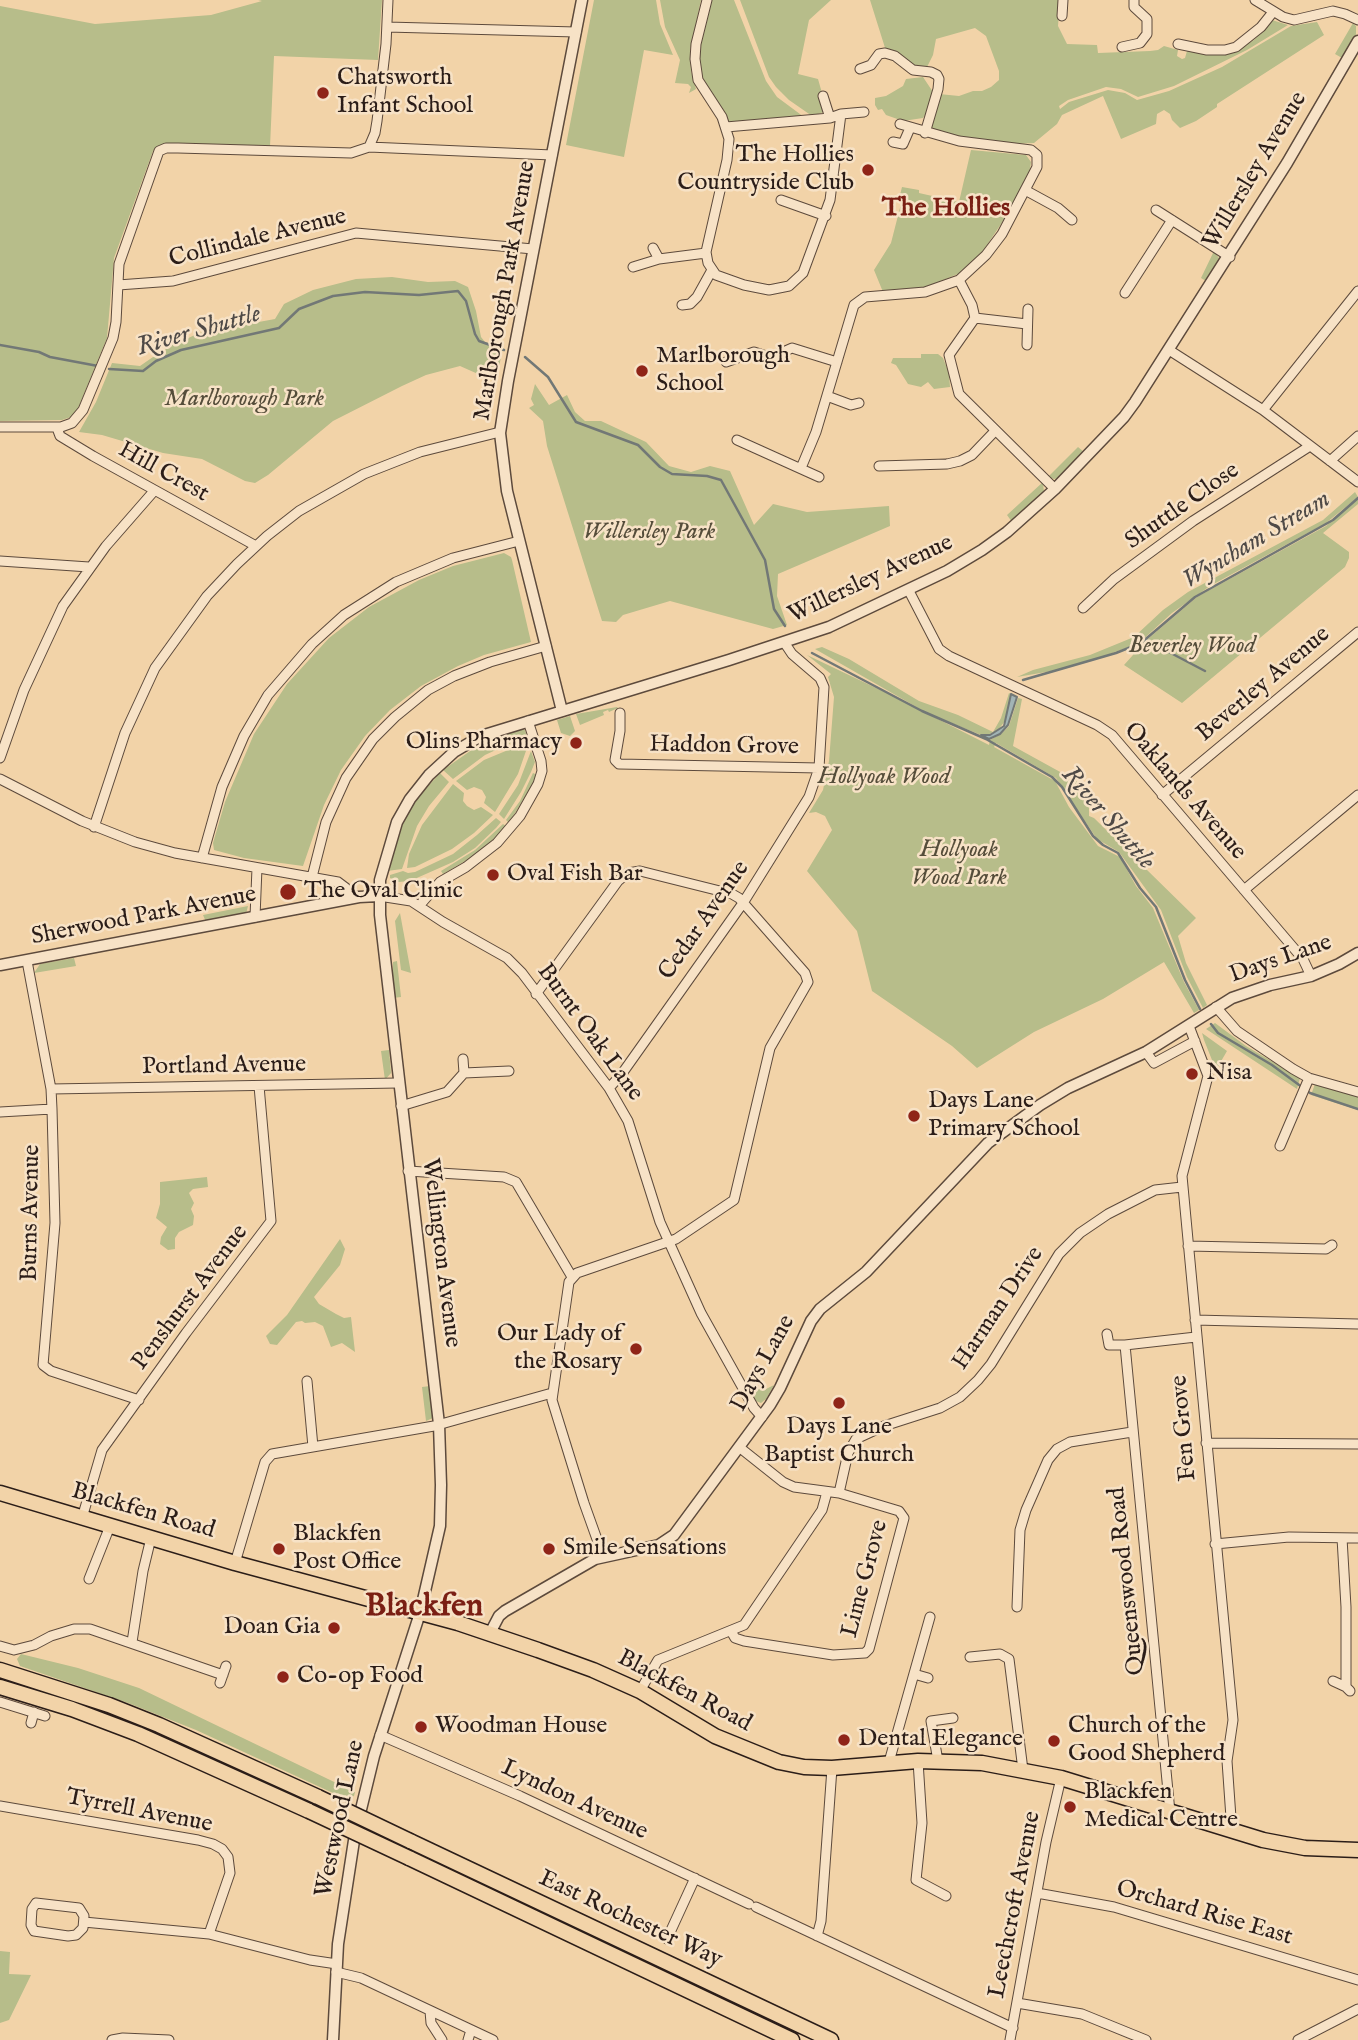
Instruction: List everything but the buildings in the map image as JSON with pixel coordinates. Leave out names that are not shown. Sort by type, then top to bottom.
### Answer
[{"type":"main road","name":"Blackfen Road","points":[[0,1493],[235,1563],[489,1634],[593,1670],[640,1691],[715,1736],[753,1754],[794,1765],[832,1768],[918,1761],[982,1763],[1061,1778],[1232,1832],[1305,1849],[1358,1850]]},
{"type":"main road","name":"East Rochester Way","points":[[0,1670],[109,1705],[159,1725],[318,1797],[831,2040]]},
{"type":"main road","name":"East Rochester Way","points":[[0,1687],[72,1709],[138,1734],[309,1811],[792,2040]]},
{"type":"street","points":[[369,148],[375,133],[388,0]]},
{"type":"street","name":"Marlborough Park Avenue","points":[[562,711],[507,491],[500,432],[582,0]]},
{"type":"street","points":[[707,0],[695,59],[698,80],[726,127],[729,139],[727,160],[706,253],[716,275],[764,290],[789,286],[803,273],[826,216],[836,165],[841,114]]},
{"type":"street","points":[[1062,16],[1063,0]]},
{"type":"street","points":[[1122,47],[1140,43],[1147,34],[1147,19],[1134,7],[1134,0]]},
{"type":"street","points":[[1255,0],[1283,17],[1300,20],[1340,12],[1358,20]]},
{"type":"street","points":[[1340,12],[1342,0]]},
{"type":"street","points":[[1178,44],[1207,50],[1236,47],[1261,27],[1273,12]]},
{"type":"street","points":[[387,27],[576,32]]},
{"type":"street","name":"Willersley Avenue","points":[[379,896],[382,870],[392,834],[403,810],[419,787],[441,764],[467,744],[498,730],[809,634],[909,591],[982,550],[1022,520],[1124,417],[1230,257],[1358,41]]},
{"type":"street","points":[[860,69],[871,65],[879,54],[885,52],[913,70],[937,75],[938,89],[925,133]]},
{"type":"street","points":[[823,96],[830,118]]},
{"type":"street","points":[[726,127],[830,118],[864,112]]},
{"type":"street","points":[[801,468],[816,432],[851,312],[859,300],[873,296],[925,292],[959,280],[986,255],[1002,234],[1039,161],[1031,150],[971,144],[900,124]]},
{"type":"street","points":[[893,142],[903,144],[910,128]]},
{"type":"street","points":[[0,427],[57,428],[69,425],[77,418],[92,390],[113,338],[119,264],[156,155],[163,149],[351,153],[369,148],[552,155]]},
{"type":"street","points":[[1025,190],[1058,208],[1072,220]]},
{"type":"street","points":[[781,200],[826,216]]},
{"type":"street","points":[[1156,210],[1230,257]]},
{"type":"street","points":[[1125,293],[1172,220]]},
{"type":"street","name":"Collindale Avenue","points":[[118,285],[173,281],[356,233],[533,249]]},
{"type":"street","points":[[653,248],[659,259]]},
{"type":"street","points":[[634,267],[659,259],[706,253]]},
{"type":"street","points":[[682,305],[690,304],[697,297],[712,270]]},
{"type":"street","points":[[959,280],[972,305],[975,318]]},
{"type":"street","points":[[1263,410],[1358,291]]},
{"type":"street","points":[[1027,345],[1028,309]]},
{"type":"street","points":[[975,318],[1027,324]]},
{"type":"street","points":[[975,318],[949,355],[959,394],[1055,489]]},
{"type":"street","points":[[726,362],[754,352],[774,356],[792,348],[837,362]]},
{"type":"street","points":[[1169,350],[1263,410],[1358,482]]},
{"type":"street","points":[[827,396],[851,405],[859,403]]},
{"type":"street","name":"Hill Crest","points":[[57,428],[60,436],[67,441],[256,546]]},
{"type":"street","points":[[879,466],[947,464],[960,461],[972,455],[995,431]]},
{"type":"street","points":[[94,827],[125,733],[155,668],[207,596],[256,546],[299,510],[364,474],[420,453],[500,432]]},
{"type":"street","points":[[1330,461],[1358,436]]},
{"type":"street","points":[[737,440],[819,477]]},
{"type":"street","name":"Shuttle Close","points":[[1083,608],[1114,579],[1193,522],[1310,446]]},
{"type":"street","points":[[0,758],[12,720],[64,606],[89,567],[154,491]]},
{"type":"street","points":[[202,858],[222,787],[244,736],[268,695],[312,644],[344,615],[396,582],[453,558],[519,541]]},
{"type":"street","points":[[0,561],[89,567]]},
{"type":"street","name":"Oaklands Avenue","points":[[909,591],[939,649],[948,656],[1105,730],[1303,960],[1311,976]]},
{"type":"street","name":"Beverley Avenue","points":[[1162,795],[1358,632]]},
{"type":"street","name":"Haddon Grove","points":[[620,713],[615,760],[619,764],[818,768],[824,687],[820,678],[792,654],[784,642]]},
{"type":"street","points":[[312,877],[326,822],[346,778],[373,739],[395,716],[428,690],[454,676],[490,662],[547,646]]},
{"type":"street","points":[[419,906],[440,882],[466,867],[497,843],[520,816],[538,784],[542,771],[528,721]]},
{"type":"street","name":"Cedar Avenue","points":[[609,1088],[743,903],[809,797],[818,768]]},
{"type":"street","points":[[0,779],[94,827],[149,846],[340,883],[347,891],[349,899]]},
{"type":"street","points":[[1244,890],[1358,795]]},
{"type":"street","points":[[255,918],[257,868]]},
{"type":"street","points":[[536,994],[618,881],[628,873],[646,872],[732,894],[805,973],[807,985],[770,1048],[734,1200],[680,1237],[572,1277],[566,1289],[552,1393],[554,1411],[603,1556]]},
{"type":"street","name":"Sherwood Park Avenue","points":[[0,965],[349,899],[379,896]]},
{"type":"street","name":"Burnt Oak Lane","points":[[379,896],[406,900],[419,906],[507,958],[609,1088],[628,1121],[660,1222],[717,1345],[754,1409],[762,1417]]},
{"type":"street","name":"Wellington Avenue","points":[[379,896],[398,1083],[439,1424],[440,1526],[420,1613]]},
{"type":"street","name":"Days Lane","points":[[489,1634],[505,1611],[603,1556],[659,1545],[671,1537],[762,1417],[780,1388],[811,1321],[820,1309],[857,1281],[988,1143],[1068,1088],[1146,1052],[1216,1007],[1250,991],[1311,976],[1358,953]]},
{"type":"street","name":"Burns Avenue","points":[[27,961],[51,1089],[52,1109],[55,1223],[43,1365],[51,1371],[139,1400]]},
{"type":"street","points":[[1216,1007],[1237,1031],[1310,1077],[1358,1092]]},
{"type":"street","name":"Fen Grove","points":[[1189,1026],[1206,1068],[1208,1083],[1182,1170],[1182,1187],[1233,1720],[1227,1761],[1232,1832]]},
{"type":"street","name":"Days Lane","points":[[1146,1052],[1154,1063],[1195,1041]]},
{"type":"street","points":[[463,1059],[464,1073]]},
{"type":"street","points":[[401,1106],[444,1095],[464,1073],[509,1071]]},
{"type":"street","points":[[1280,1146],[1310,1077]]},
{"type":"street","name":"Portland Avenue","points":[[51,1089],[398,1083]]},
{"type":"street","name":"Penshurst Avenue","points":[[82,1518],[101,1452],[271,1221],[259,1086]]},
{"type":"street","points":[[0,1112],[52,1109]]},
{"type":"street","points":[[408,1171],[504,1177],[516,1182],[572,1277]]},
{"type":"street","name":"Harman Drive","points":[[839,1493],[848,1454],[856,1439],[884,1426],[940,1408],[960,1398],[979,1379],[1059,1254],[1080,1233],[1108,1214],[1155,1190],[1182,1187]]},
{"type":"street","points":[[1188,1246],[1326,1249],[1332,1245]]},
{"type":"street","points":[[1195,1320],[1358,1324]]},
{"type":"street","points":[[1107,1334],[1109,1345],[1196,1337]]},
{"type":"street","name":"Queenswood Road","points":[[1125,1345],[1170,1812]]},
{"type":"street","points":[[307,1381],[313,1447]]},
{"type":"street","points":[[235,1563],[267,1457],[279,1452],[439,1424],[552,1393]]},
{"type":"street","points":[[1017,1607],[1020,1530],[1029,1501],[1048,1460],[1057,1448],[1070,1442],[1132,1432]]},
{"type":"street","points":[[1206,1443],[1358,1444]]},
{"type":"street","name":"Lime Grove","points":[[731,1631],[736,1638],[744,1642],[828,1654],[860,1655],[867,1651],[904,1516],[899,1511],[839,1493],[808,1490],[783,1482],[739,1447]]},
{"type":"street","points":[[640,1691],[658,1660],[731,1631],[746,1622],[822,1510],[827,1492]]},
{"type":"street","points":[[89,1579],[110,1526]]},
{"type":"street","points":[[1215,1544],[1289,1537],[1358,1538]]},
{"type":"street","points":[[132,1642],[151,1538]]},
{"type":"street","points":[[1333,1681],[1348,1689],[1342,1538]]},
{"type":"street","name":"Westwood Lane","points":[[332,2040],[336,1968],[355,1834],[380,1735],[420,1613]]},
{"type":"street","points":[[889,1762],[930,1617]]},
{"type":"street","points":[[0,1646],[14,1650],[74,1629],[90,1629],[223,1675]]},
{"type":"street","points":[[970,1657],[1000,1654],[1009,1658],[1023,1770]]},
{"type":"street","points":[[914,1674],[928,1678]]},
{"type":"street","points":[[0,1702],[45,1716]]},
{"type":"street","points":[[31,1723],[34,1712]]},
{"type":"street","points":[[938,1761],[931,1721],[953,1718]]},
{"type":"street","name":"Lyndon Avenue","points":[[380,1735],[520,1796],[1013,2028]]},
{"type":"street","points":[[918,1761],[922,1823],[916,1880],[946,1896]]},
{"type":"street","points":[[817,1936],[821,1920],[832,1768]]},
{"type":"street","name":"Leechcroft Avenue","points":[[1010,2040],[1046,1842],[1061,1778]]},
{"type":"street","name":"Tyrrell Avenue","points":[[0,1806],[198,1840],[222,1849],[228,1857],[230,1873],[209,1934]]},
{"type":"street","points":[[667,1940],[695,1878]]},
{"type":"street","name":"Orchard Rise East","points":[[1037,1893],[1114,1907],[1358,1980]]},
{"type":"street","points":[[36,1903],[74,1906],[82,1912],[84,1922],[83,1928],[76,1935],[41,1933],[32,1929],[32,1909],[36,1903]]},
{"type":"street","points":[[84,1922],[209,1934],[336,1968],[493,2040]]},
{"type":"street","points":[[1017,2003],[1082,2014],[1146,2040]]},
{"type":"street","points":[[1298,2040],[1358,2009]]},
{"type":"street","points":[[430,2011],[430,2022],[442,2040]]},
{"type":"street","points":[[468,2040],[471,2030]]},
{"type":"street","points":[[112,2040],[169,2040]]},
{"type":"green space","points":[[258,0],[382,0],[378,60],[274,56],[270,147],[162,145],[153,151],[114,258],[107,338],[77,411],[62,420],[0,421],[0,6],[95,24],[211,15],[262,1]]},
{"type":"green space","points":[[594,0],[656,0],[660,24],[673,55],[644,50],[624,157],[566,145]]},
{"type":"green space","points":[[660,0],[701,0],[690,51],[691,71],[696,89],[689,93],[691,87],[688,84],[675,83],[680,60],[665,27]]},
{"type":"green space","points":[[711,0],[734,0],[766,81],[777,97],[804,117],[732,123],[727,120],[704,84],[700,67],[699,48]]},
{"type":"green space","points":[[740,0],[831,0],[809,20],[798,74],[818,79],[826,107],[824,112],[812,116],[776,87],[769,77]]},
{"type":"green space","points":[[870,0],[1060,0],[1058,26],[1067,44],[1097,45],[1098,53],[1150,51],[1164,46],[1178,50],[1177,56],[1182,59],[1187,51],[1213,55],[1234,52],[1254,40],[1272,20],[1288,25],[1247,50],[1174,86],[1138,97],[1121,89],[1106,87],[1068,100],[1059,106],[1060,109],[1069,102],[1108,90],[1125,93],[1137,100],[1169,91],[1222,67],[1291,26],[1317,22],[1324,35],[1217,104],[1217,107],[1196,121],[1180,128],[1164,110],[1157,114],[1156,124],[1121,139],[1103,96],[1062,115],[1057,124],[1034,143],[1012,144],[972,140],[930,130],[939,94],[959,96],[982,91],[999,80],[999,71],[986,36],[975,28],[936,39],[933,55],[926,69],[921,71],[886,51]]},
{"type":"green space","points":[[1353,23],[1356,26],[1356,35],[1342,58],[1335,54]]},
{"type":"green space","points":[[923,77],[933,92],[923,118],[903,121],[886,115],[882,109],[878,110],[875,98],[886,96],[903,86],[906,79]]},
{"type":"green space","points":[[971,150],[1026,155],[1031,162],[1030,170],[1007,215],[981,254],[960,273],[925,288],[883,292],[874,270],[891,243],[902,200],[899,199],[902,187],[959,202]]},
{"type":"green space","points":[[1214,251],[1221,261],[1206,281],[1201,278]]},
{"type":"green space","name":"Marlborough Park","points":[[392,277],[428,282],[455,281],[468,287],[481,337],[485,342],[503,347],[496,382],[460,366],[426,375],[333,421],[255,483],[245,481],[202,459],[163,453],[102,435],[79,432],[96,402],[112,363],[140,366],[153,357],[166,354],[165,345],[180,342],[199,333],[275,319],[284,304],[313,290],[356,279]]},
{"type":"green space","points":[[921,354],[938,354],[943,358],[949,373],[950,387],[934,389],[928,382],[921,387],[908,384],[896,365],[891,363],[893,358],[921,358]]},
{"type":"green space","name":"Willersley Park","points":[[535,384],[549,405],[567,395],[575,412],[585,421],[601,421],[646,442],[669,466],[691,472],[710,466],[730,471],[754,525],[773,504],[807,512],[889,506],[890,526],[778,574],[777,596],[787,625],[773,629],[670,601],[623,615],[616,622],[602,621],[547,446],[543,421],[529,408],[534,405],[531,399]]},
{"type":"green space","points":[[1078,447],[1084,452],[1059,478],[1048,477]]},
{"type":"green space","points":[[1043,482],[1044,493],[1012,522],[1007,515]]},
{"type":"green space","points":[[1355,492],[1358,497],[1326,523],[1210,586],[1172,613],[1139,643],[1052,671],[1017,677],[1090,655],[1134,637],[1163,610],[1188,592],[1323,520]]},
{"type":"green space","name":"Beverley Wood","points":[[1358,499],[1358,504],[1323,533],[1349,552],[1345,567],[1182,703],[1124,665],[1133,655],[1132,649],[1142,644],[1197,597],[1326,526]]},
{"type":"green space","points":[[504,553],[512,560],[531,642],[484,655],[458,666],[421,686],[390,710],[365,736],[341,770],[324,805],[303,866],[244,858],[214,850],[213,843],[225,802],[254,734],[287,684],[329,638],[369,607],[419,580],[453,566]]},
{"type":"green space","name":"Hollyoak Wood Park","points":[[822,647],[849,659],[919,701],[958,715],[993,732],[1009,693],[1011,694],[1007,718],[999,729],[990,734],[981,735],[922,711],[989,745],[990,740],[1009,726],[1018,698],[1022,699],[1013,746],[1082,784],[1089,804],[1089,816],[1196,918],[1178,936],[1186,963],[1207,1005],[1203,1008],[1187,977],[1161,910],[1119,852],[1097,839],[1056,778],[996,743],[994,747],[1055,781],[1069,807],[1098,846],[1120,857],[1136,886],[1153,908],[1184,982],[1199,1010],[1194,1013],[1164,962],[1103,999],[1034,1032],[977,1068],[952,1046],[872,991],[857,931],[807,871],[832,830],[825,816],[816,812],[809,813],[823,790],[829,761],[834,697],[828,677],[831,674],[807,655],[920,709],[815,649]]},
{"type":"green space","points":[[617,707],[580,725],[576,714]]},
{"type":"green space","points":[[570,716],[575,731],[570,736],[561,733],[557,720]]},
{"type":"green space","points":[[520,729],[525,730],[528,739],[511,743],[485,755],[453,779],[443,770],[483,742]]},
{"type":"green space","points":[[525,743],[527,748],[518,774],[495,812],[484,803],[486,797],[482,790],[474,787],[467,790],[456,781],[484,760]]},
{"type":"green space","points":[[531,751],[535,762],[504,819],[499,814],[518,785]]},
{"type":"green space","points":[[440,773],[449,782],[417,826],[402,869],[387,871],[408,813]]},
{"type":"green space","points":[[533,773],[537,775],[509,823],[506,820],[520,801]]},
{"type":"green space","points":[[453,784],[464,793],[463,801],[467,806],[474,810],[481,807],[493,815],[452,849],[415,867],[407,868],[409,854],[422,825]]},
{"type":"green space","points":[[496,818],[501,822],[496,828],[475,848],[453,862],[410,881],[398,882],[390,878],[390,875],[403,871],[415,872],[453,854]]},
{"type":"green space","points":[[503,824],[506,826],[491,842],[443,874],[441,871],[475,850]]},
{"type":"green space","points":[[248,906],[246,914],[206,922],[203,915]]},
{"type":"green space","points":[[400,913],[411,973],[401,970],[395,921]]},
{"type":"green space","points":[[74,958],[76,966],[34,973],[40,964]]},
{"type":"green space","points":[[397,961],[401,997],[393,998],[393,962]]},
{"type":"green space","points":[[1215,1023],[1246,1046],[1300,1078],[1297,1089],[1206,1029]]},
{"type":"green space","points":[[1202,1033],[1227,1051],[1216,1070],[1204,1040]]},
{"type":"green space","points":[[389,1050],[391,1073],[385,1080],[381,1051]]},
{"type":"green space","points":[[1315,1084],[1358,1097],[1358,1110],[1311,1095]]},
{"type":"green space","points":[[207,1177],[208,1187],[193,1189],[189,1193],[194,1203],[191,1209],[194,1216],[193,1225],[179,1232],[175,1238],[175,1249],[168,1250],[160,1244],[167,1227],[156,1218],[160,1204],[160,1182]]},
{"type":"green space","points":[[340,1239],[345,1249],[340,1265],[314,1297],[319,1304],[336,1314],[344,1318],[351,1317],[355,1352],[342,1343],[331,1347],[323,1326],[315,1322],[296,1322],[277,1345],[270,1344],[266,1336],[287,1315]]},
{"type":"green space","points":[[774,1385],[766,1399],[761,1403],[756,1401],[752,1388],[764,1390]]},
{"type":"green space","points":[[430,1386],[433,1418],[426,1421],[422,1387]]},
{"type":"green space","points":[[21,1654],[78,1668],[139,1688],[355,1792],[354,1796],[346,1799],[196,1730],[128,1703],[20,1666],[17,1659]]},
{"type":"green space","points":[[0,1951],[10,1952],[9,1974],[31,1975],[9,2020],[0,2023]]},
{"type":"shaded area","points":[[1011,694],[1017,697],[1008,725],[1000,734],[989,739],[981,735],[990,735],[1004,726]]},
{"type":"waterway","name":"River Shuttle","points":[[109,369],[143,371],[156,361],[181,350],[279,328],[299,309],[333,296],[365,292],[419,295],[458,291],[466,301],[479,341],[504,350]]},
{"type":"waterway","name":"River Shuttle","points":[[0,345],[98,366]]},
{"type":"waterway","name":"River Shuttle","points":[[525,357],[548,377],[576,422],[638,445],[660,467],[672,474],[707,476],[721,480],[765,560],[774,609],[785,626]]},
{"type":"waterway","name":"Wyncham Stream","points":[[1023,680],[1141,643],[1195,597],[1333,520],[1358,498]]},
{"type":"waterway","points":[[1146,640],[1205,671]]},
{"type":"waterway","name":"River Shuttle","points":[[812,653],[922,711],[986,739],[1052,777],[1062,787],[1093,836],[1118,853],[1140,888],[1156,907],[1185,980],[1200,1009]]},
{"type":"waterway","name":"River Shuttle","points":[[1211,1024],[1218,1033],[1272,1065],[1310,1093],[1358,1109]]},
{"type":"place","name":"Chatsworth Infant School","points":[[323,93]]},
{"type":"place","name":"The Hollies Countryside Club","points":[[868,170]]},
{"type":"place","name":"Marlborough School","points":[[642,371]]},
{"type":"place","name":"Olins Pharmacy","points":[[576,743]]},
{"type":"place","name":"Oval Fish Bar","points":[[493,875]]},
{"type":"place","name":"The Oval Clinic","points":[[288,892]]},
{"type":"place","name":"Nisa","points":[[1192,1074]]},
{"type":"place","name":"Days Lane Primary School","points":[[914,1116]]},
{"type":"place","name":"Our Lady of the Rosary","points":[[636,1349]]},
{"type":"place","name":"Days Lane Baptist Church","points":[[839,1403]]},
{"type":"place","name":"Blackfen Post Office","points":[[279,1549]]},
{"type":"place","name":"Smile Sensations","points":[[549,1549]]},
{"type":"place","name":"Doan Gia","points":[[334,1628]]},
{"type":"place","name":"Co-op Food","points":[[283,1677]]},
{"type":"place","name":"Woodman House","points":[[421,1727]]},
{"type":"place","name":"Dental Elegance","points":[[844,1740]]},
{"type":"place","name":"Church of the Good Shepherd","points":[[1054,1741]]},
{"type":"place","name":"Blackfen Medical Centre","points":[[1070,1807]]},
{"type":"district","name":"The Hollies","points":[[946,210]]},
{"type":"district","name":"Blackfen","points":[[424,1608]]},
{"type":"park label","name":"Hollyoak Wood","points":[[884,778]]}]
